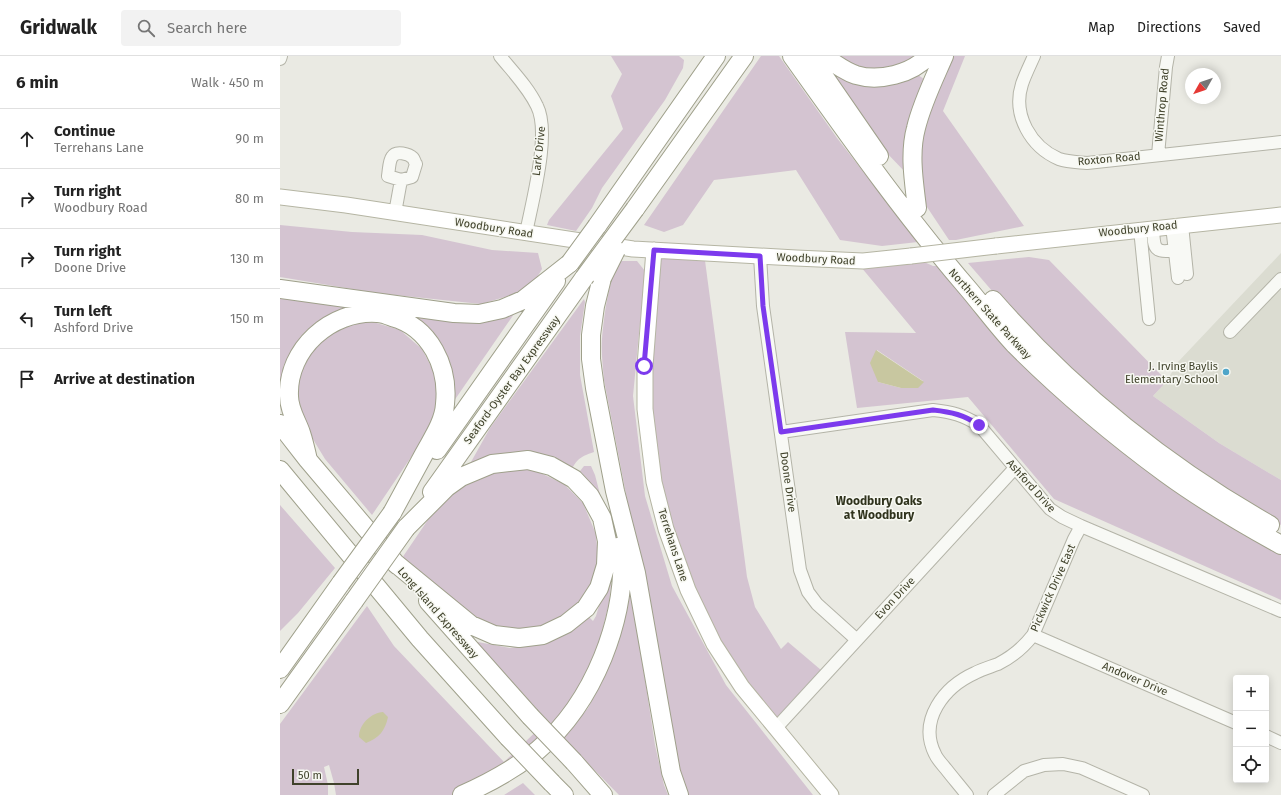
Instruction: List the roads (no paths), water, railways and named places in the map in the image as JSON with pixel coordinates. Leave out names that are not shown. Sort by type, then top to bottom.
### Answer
[{"type":"highway","name":"Seaford-Oyster Bay Expressway","points":[[280,669],[597,226],[716,56]]},
{"type":"highway","points":[[462,795],[482,787],[509,771],[538,750],[559,728],[578,703],[596,673],[608,643],[617,613],[623,559],[621,528],[591,359],[591,335],[595,306],[602,278],[639,209],[697,122],[744,56]]},
{"type":"highway","name":"Northern State Parkway","points":[[792,56],[907,215],[939,256],[1014,344],[1069,396],[1123,441],[1160,469],[1235,519],[1281,545]]},
{"type":"highway","name":"Northern State Parkway","points":[[810,56],[917,208],[972,277],[1004,313],[1061,371],[1098,404],[1181,468],[1253,515],[1281,531]]},
{"type":"highway","points":[[824,56],[856,75],[877,78],[894,76],[910,70],[928,56]]},
{"type":"highway","points":[[917,208],[912,171],[915,129],[922,106],[944,56]]},
{"type":"highway","name":"Seaford-Oyster Bay Expressway","points":[[280,704],[584,278],[639,209]]},
{"type":"highway","points":[[280,289],[454,313],[479,314],[502,310],[523,300],[570,263]]},
{"type":"highway","points":[[308,460],[301,433],[290,408],[289,397],[292,372],[303,348],[313,337],[332,322],[354,314],[378,313],[401,319],[422,333],[437,353],[446,378],[445,405],[439,427],[392,513]]},
{"type":"highway","name":"Long Island Expressway","points":[[280,424],[308,460],[394,562],[530,716],[604,795]]},
{"type":"highway","points":[[394,562],[471,625],[494,635],[519,638],[543,635],[566,624],[586,608],[599,588],[606,565],[607,540],[602,518],[590,496],[574,479],[551,466],[528,460],[492,464],[461,477],[447,487],[406,528]]},
{"type":"highway","points":[[280,470],[420,639],[558,789]]},
{"type":"highway","points":[[280,490],[289,496],[371,581]]},
{"type":"highway","points":[[615,491],[636,573],[669,760],[679,795]]},
{"type":"highway","points":[[280,646],[293,635],[341,583]]},
{"type":"main road","name":"Woodbury Road","points":[[280,197],[633,249],[863,261],[1146,228],[1281,215]]},
{"type":"main road","name":"Terrehans Lane","points":[[654,250],[644,366],[645,410],[654,482],[664,523],[688,590],[714,644],[742,687],[832,795]]},
{"type":"street","name":"Lark Drive","points":[[500,56],[528,91],[537,106],[542,120],[542,142],[526,233]]},
{"type":"street","name":"Roxton Road","points":[[1034,56],[1022,85],[1020,99],[1021,114],[1025,128],[1036,143],[1044,151],[1060,159],[1069,162],[1087,162],[1281,142]]},
{"type":"street","name":"Winthrop Road","points":[[1158,155],[1168,56]]},
{"type":"street","points":[[400,153],[410,156],[416,164],[412,177],[401,180],[388,176],[392,157],[395,154],[400,153]]},
{"type":"street","points":[[395,213],[401,180]]},
{"type":"street","points":[[1177,225],[1182,276],[1175,250],[1177,225]]},
{"type":"street","points":[[1146,228],[1157,249],[1164,252],[1175,250]]},
{"type":"street","points":[[1146,228],[1149,319]]},
{"type":"street","name":"Doone Drive","points":[[760,256],[763,306],[800,570],[808,592],[817,604],[856,640]]},
{"type":"street","points":[[1230,332],[1281,279]]},
{"type":"street","name":"Ashford Drive","points":[[781,432],[933,410],[950,412],[968,418],[979,425],[1052,511],[1082,526],[1281,611]]},
{"type":"street","name":"Evon Drive","points":[[776,728],[1015,468]]},
{"type":"street","name":"Pickwick Drive East","points":[[967,795],[936,756],[932,747],[930,735],[931,721],[936,705],[959,682],[974,673],[1013,656],[1027,644],[1033,635],[1074,539],[1082,526]]},
{"type":"street","name":"Andover Drive","points":[[1033,635],[1233,722]]},
{"type":"street","points":[[1269,737],[1281,743]]},
{"type":"street","points":[[994,795],[1024,771],[1044,765],[1063,764],[1082,768],[1143,795]]},
{"type":"place","name":"J. Irving Baylis Elementary School","points":[[1226,372]]},
{"type":"district","name":"Woodbury Oaks at Woodbury","points":[[879,508]]}]
